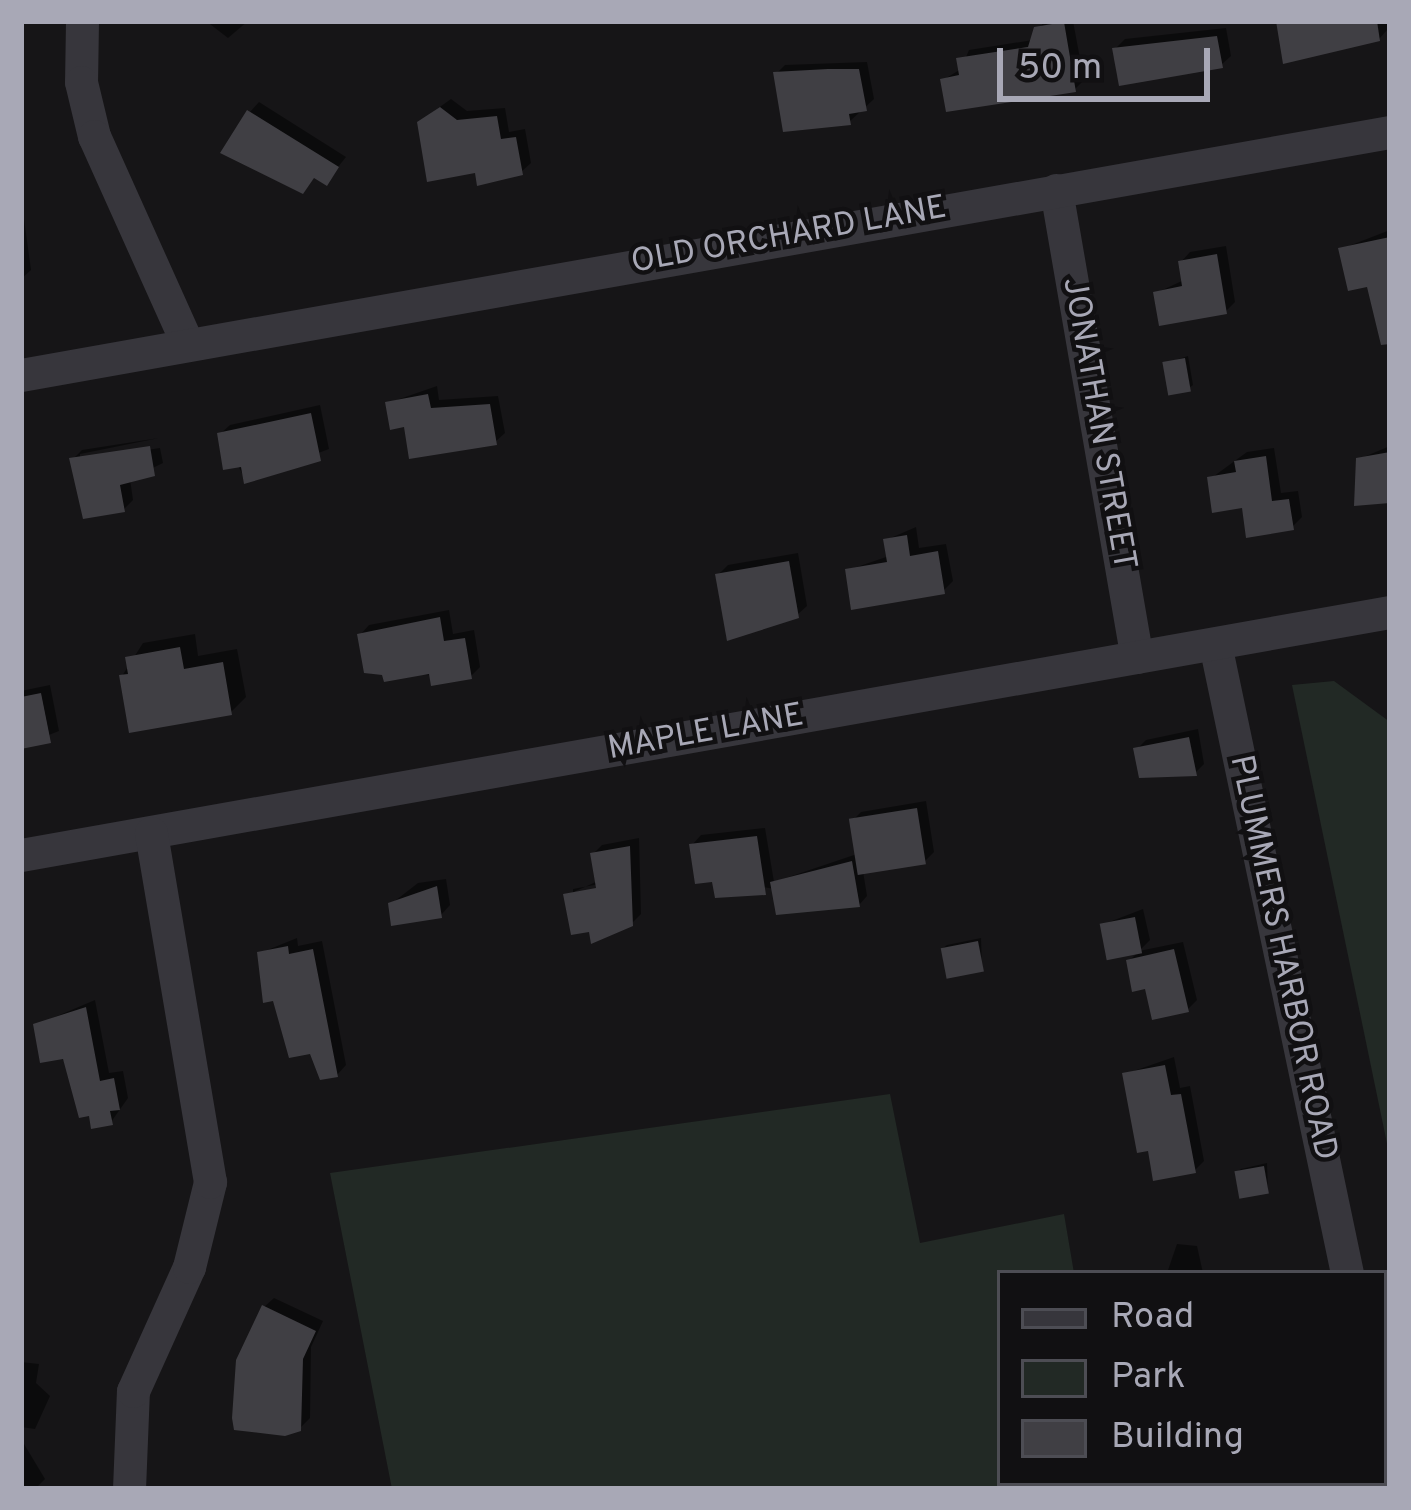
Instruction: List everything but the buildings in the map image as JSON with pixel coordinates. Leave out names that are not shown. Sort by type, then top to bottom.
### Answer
[{"type":"street","points":[[82,21],[82,82],[94,136],[187,343]]},
{"type":"street","name":"OLD ORCHARD LANE","points":[[21,374],[1390,131]]},
{"type":"street","name":"JONATHAN STREET","points":[[1056,190],[1137,657]]},
{"type":"street","name":"MAPLE LANE","points":[[21,855],[1390,612]]},
{"type":"street","name":"PLUMMERS HARBOR ROAD","points":[[1215,644],[1346,1270]]},
{"type":"street","points":[[129,1489],[133,1391],[189,1267],[210,1182],[151,833]]},
{"type":"green space","points":[[1334,681],[1390,722],[1390,1158],[1292,685]]},
{"type":"green space","points":[[890,1094],[920,1243],[1064,1214],[1073,1270],[997,1270],[997,1486],[1375,1489],[392,1489],[330,1173]]}]
